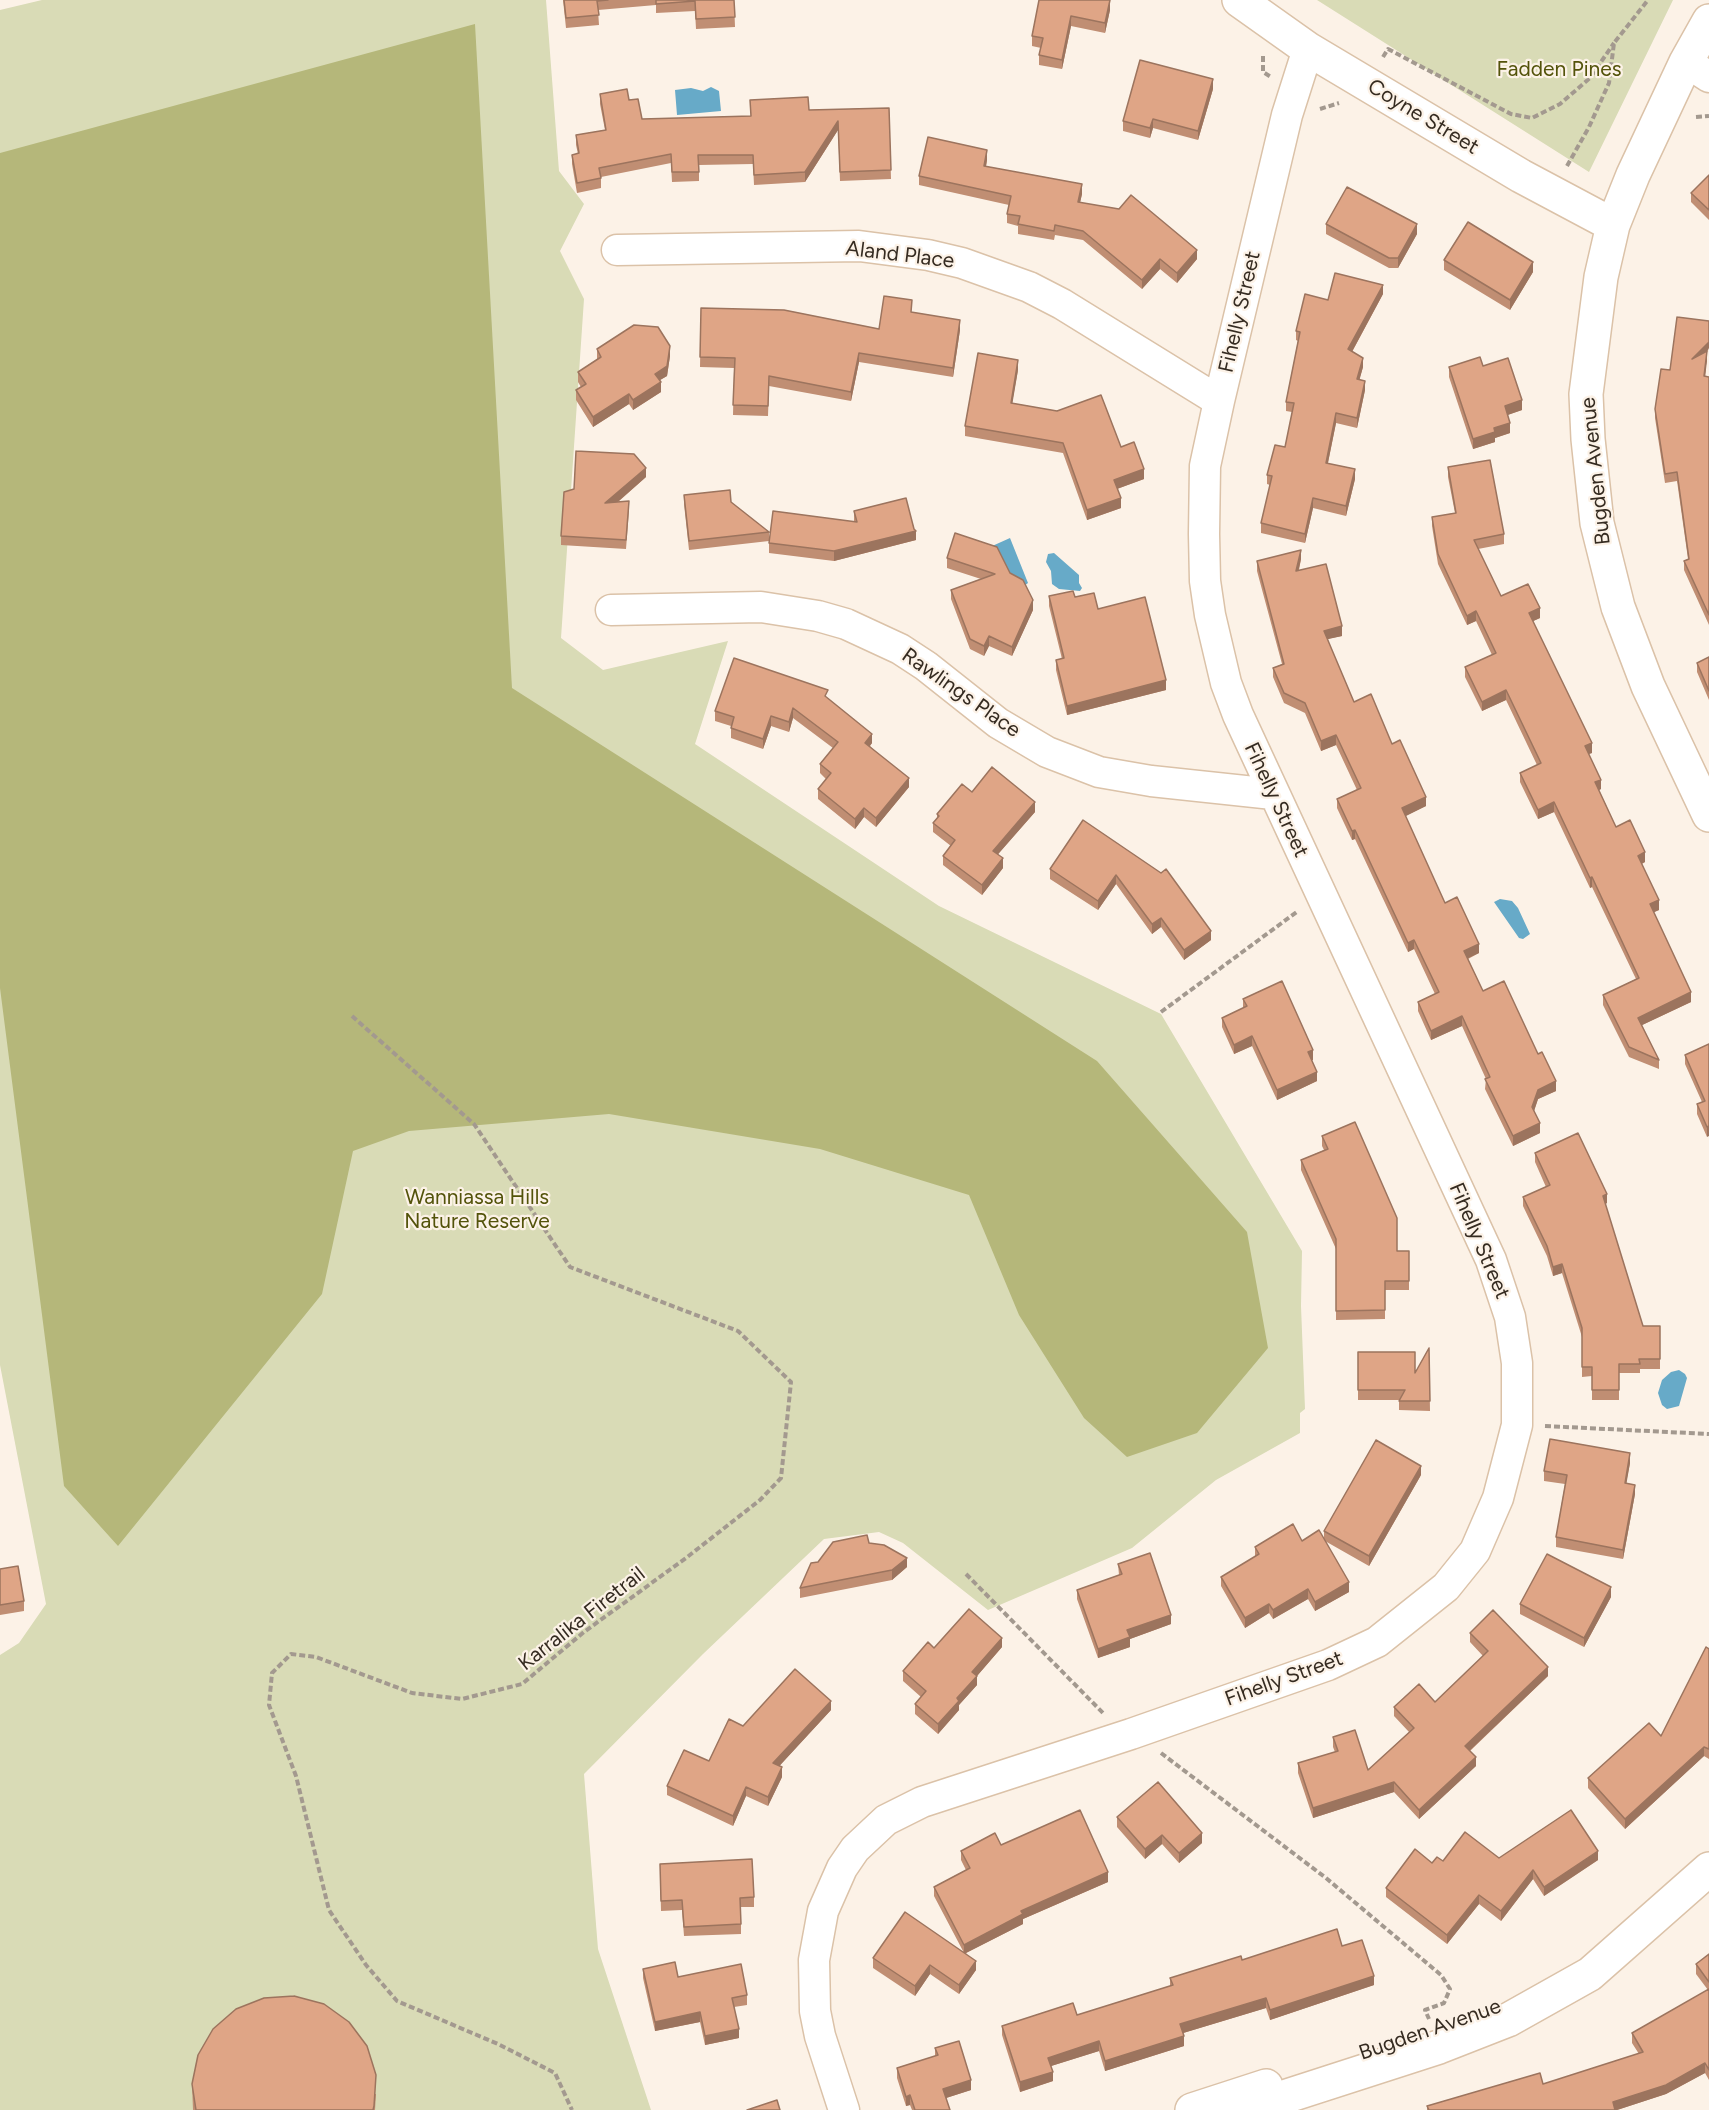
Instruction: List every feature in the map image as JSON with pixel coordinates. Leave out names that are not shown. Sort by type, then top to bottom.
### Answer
[{"type":"street","name":"Coyne Street","points":[[1239,0],[1308,49],[1521,176],[1613,225]]},
{"type":"street","name":"Bugden Avenue","points":[[1709,21],[1698,69],[1633,175],[1613,225],[1601,277],[1586,394],[1588,439],[1597,524],[1618,607],[1648,686],[1709,815]]},
{"type":"street","name":"Fihelly Street","points":[[844,2110],[820,2036],[815,2011],[814,1960],[823,1911],[842,1868],[855,1849],[886,1820],[922,1802],[1131,1734],[1328,1665],[1377,1642],[1446,1587],[1475,1551],[1498,1498],[1517,1425],[1517,1363],[1510,1317],[1491,1260],[1238,716],[1230,694],[1209,604],[1204,534],[1205,466],[1218,401],[1287,115],[1308,49]]},
{"type":"street","name":"Aland Place","points":[[617,250],[859,246],[928,255],[963,263],[1029,287],[1062,304],[1218,401]]},
{"type":"street","name":"Rawlings Place","points":[[611,610],[761,607],[818,616],[846,624],[900,649],[926,666],[998,723],[1047,752],[1099,771],[1151,781],[1273,794]]},
{"type":"street","name":"Bugden Avenue","points":[[1192,2110],[1386,2056],[1439,2047],[1590,1974],[1709,1869]]},
{"type":"street","name":"Bugden Avenue","points":[[1244,2110],[1386,2056],[1434,2031],[1504,2014]]},
{"type":"path","points":[[1553,193],[1609,83],[1614,44],[1648,0]]},
{"type":"path","points":[[1316,112],[1323,107],[1341,102],[1349,104]]},
{"type":"path","points":[[1691,121],[1698,116],[1709,116]]},
{"type":"path","points":[[1161,1012],[1306,904]]},
{"type":"path","name":"Karralika Firetrail","points":[[352,1016],[474,1124],[570,1267],[738,1331],[791,1382],[781,1478],[760,1500],[686,1558],[584,1632],[522,1684],[462,1700],[412,1693],[316,1657],[291,1654],[272,1673],[269,1705],[296,1776],[329,1910],[366,1965],[397,2001],[498,2044],[555,2073],[572,2110]]},
{"type":"path","points":[[1546,1426],[1709,1434]]},
{"type":"path","points":[[966,1574],[1109,1719]]},
{"type":"path","points":[[1156,1749],[1326,1878],[1441,1975],[1450,1989],[1444,2003],[1425,2010],[1434,2031]]},
{"type":"green space","name":"Wanniassa Hills Nature Reserve","points":[[42,0],[546,0],[559,171],[584,204],[560,251],[584,299],[561,638],[603,670],[728,641],[695,744],[939,906],[1161,1014],[1302,1251],[1301,1306],[1305,1409],[1300,1413],[1300,1433],[1216,1480],[1132,1548],[988,1610],[903,1543],[879,1532],[824,1539],[703,1654],[584,1774],[598,1949],[651,2110],[0,2110],[0,1655],[19,1643],[46,1604],[0,1365],[0,10]]},
{"type":"green space","name":"Fadden Pines","points":[[1317,0],[1673,0],[1589,172]]},
{"type":"green space","points":[[475,24],[512,688],[1097,1061],[1247,1232],[1268,1348],[1197,1433],[1127,1457],[1084,1418],[1019,1315],[969,1195],[820,1149],[609,1114],[409,1131],[353,1151],[322,1294],[118,1546],[64,1486],[0,988],[0,153]]},
{"type":"water","points":[[711,87],[719,91],[721,111],[677,115],[675,90],[691,88],[703,91]]},
{"type":"water","points":[[1010,538],[1028,583],[1024,586],[1011,581],[990,547]]},
{"type":"water","points":[[1054,553],[1079,575],[1082,588],[1080,591],[1059,589],[1052,584],[1051,571],[1046,562],[1048,554]]},
{"type":"water","points":[[1500,899],[1512,901],[1518,908],[1530,934],[1523,939],[1519,938],[1494,902]]},
{"type":"water","points":[[1679,1370],[1687,1378],[1679,1406],[1667,1409],[1662,1405],[1658,1393],[1662,1380],[1671,1372]]},
{"type":"building","points":[[564,0],[608,0],[597,1],[599,15],[566,18]]},
{"type":"building","points":[[656,0],[734,0],[735,17],[696,19],[695,1],[656,4]]},
{"type":"building","points":[[1039,0],[1110,0],[1105,23],[1071,16],[1062,60],[1039,55],[1043,38],[1032,36]]},
{"type":"building","points":[[1140,60],[1213,79],[1198,131],[1153,119],[1150,128],[1123,121]]},
{"type":"building","points":[[627,89],[629,100],[638,99],[642,119],[751,116],[750,100],[808,97],[809,110],[889,108],[891,170],[840,172],[838,121],[805,172],[754,175],[753,155],[698,155],[699,172],[672,172],[671,154],[599,168],[601,178],[577,183],[572,155],[579,153],[576,135],[606,130],[600,94]]},
{"type":"building","points":[[928,137],[987,150],[984,166],[1082,184],[1078,202],[1119,209],[1131,195],[1197,250],[1177,273],[1160,259],[1142,280],[1083,231],[1055,225],[1054,231],[1018,224],[1020,216],[1007,214],[1011,196],[919,176]]},
{"type":"building","points":[[1709,175],[1709,210],[1691,193]]},
{"type":"building","points":[[1347,187],[1417,224],[1398,258],[1389,258],[1326,224]]},
{"type":"building","points":[[1468,222],[1533,262],[1510,300],[1444,260]]},
{"type":"building","points":[[1335,273],[1383,285],[1348,349],[1363,358],[1357,379],[1365,381],[1357,418],[1336,413],[1326,463],[1355,469],[1346,506],[1313,498],[1305,534],[1261,523],[1272,476],[1267,475],[1275,445],[1285,447],[1294,403],[1286,402],[1300,332],[1296,331],[1305,294],[1328,300]]},
{"type":"building","points":[[884,296],[912,300],[911,312],[960,320],[953,368],[859,353],[851,392],[769,376],[768,406],[733,405],[735,358],[700,357],[701,308],[784,310],[879,329]]},
{"type":"building","points":[[1677,317],[1709,321],[1709,342],[1692,359],[1707,351],[1704,376],[1709,377],[1709,615],[1684,561],[1689,559],[1677,472],[1665,474],[1655,409],[1661,369],[1670,370]]},
{"type":"building","points":[[634,325],[658,327],[670,346],[667,366],[655,374],[661,382],[633,400],[629,394],[593,417],[576,390],[586,384],[578,372],[601,357],[597,349]]},
{"type":"building","points":[[978,353],[1018,360],[1011,403],[1057,411],[1101,395],[1121,447],[1134,442],[1144,469],[1114,480],[1121,498],[1087,510],[1063,443],[965,426]]},
{"type":"building","points":[[1480,357],[1483,366],[1508,358],[1522,400],[1505,406],[1510,423],[1494,428],[1495,432],[1473,439],[1449,367]]},
{"type":"building","points":[[576,451],[634,454],[646,468],[605,503],[629,501],[626,540],[561,536],[564,492],[574,489]]},
{"type":"building","points":[[1490,460],[1504,534],[1474,540],[1501,596],[1528,584],[1540,608],[1529,613],[1592,743],[1585,746],[1601,780],[1595,782],[1616,827],[1630,820],[1645,852],[1638,856],[1659,900],[1650,904],[1691,992],[1638,1018],[1659,1060],[1629,1047],[1603,995],[1639,978],[1554,802],[1538,810],[1520,773],[1541,763],[1506,690],[1482,702],[1465,667],[1496,653],[1476,611],[1467,616],[1438,554],[1432,517],[1456,513],[1448,467]]},
{"type":"building","points":[[730,490],[731,502],[769,532],[689,541],[684,495]]},
{"type":"building","points":[[906,498],[916,531],[834,551],[769,543],[773,511],[857,522],[854,511]]},
{"type":"building","points":[[955,533],[997,547],[1010,573],[1023,580],[1033,600],[1012,647],[989,636],[984,646],[970,639],[951,590],[995,574],[947,558]]},
{"type":"building","points":[[1301,550],[1296,571],[1326,564],[1342,626],[1324,631],[1354,702],[1371,694],[1392,744],[1400,740],[1426,797],[1402,808],[1445,903],[1457,897],[1479,944],[1464,951],[1483,991],[1504,981],[1538,1054],[1542,1052],[1556,1081],[1538,1090],[1532,1107],[1540,1123],[1513,1136],[1485,1079],[1490,1077],[1462,1016],[1431,1031],[1418,1002],[1439,992],[1414,940],[1408,943],[1355,830],[1352,831],[1337,799],[1361,788],[1336,735],[1321,741],[1305,703],[1284,693],[1273,668],[1284,664],[1257,561]]},
{"type":"building","points":[[1073,591],[1075,597],[1094,593],[1098,609],[1145,597],[1166,680],[1067,706],[1056,660],[1064,658],[1049,596]]},
{"type":"building","points":[[1709,657],[1709,691],[1697,663]]},
{"type":"building","points":[[734,658],[828,690],[825,696],[872,734],[865,743],[909,778],[876,818],[864,808],[855,819],[818,789],[831,773],[820,764],[838,742],[793,708],[789,722],[771,716],[763,739],[731,728],[734,717],[715,711]]},
{"type":"building","points":[[992,767],[1035,802],[993,851],[1003,858],[982,885],[943,856],[955,840],[933,823],[939,816],[937,814],[962,784],[972,792]]},
{"type":"building","points":[[1083,820],[1161,873],[1166,869],[1211,931],[1184,950],[1161,918],[1152,924],[1116,875],[1098,901],[1050,869]]},
{"type":"building","points":[[1282,981],[1313,1050],[1308,1052],[1317,1072],[1277,1090],[1252,1036],[1234,1045],[1222,1018],[1247,1006],[1243,999]]},
{"type":"building","points":[[1709,1044],[1709,1126],[1707,1127],[1697,1104],[1705,1101],[1685,1055]]},
{"type":"building","points":[[1355,1122],[1397,1218],[1397,1251],[1409,1251],[1409,1281],[1385,1281],[1385,1310],[1336,1311],[1336,1239],[1301,1160],[1328,1149],[1322,1136]]},
{"type":"building","points":[[1578,1133],[1607,1194],[1603,1196],[1643,1326],[1660,1326],[1660,1359],[1639,1359],[1640,1364],[1619,1364],[1619,1390],[1592,1390],[1592,1367],[1582,1367],[1582,1328],[1562,1264],[1553,1267],[1547,1246],[1523,1197],[1550,1185],[1535,1153]]},
{"type":"building","points":[[1429,1348],[1430,1401],[1399,1401],[1405,1390],[1358,1390],[1358,1352],[1415,1352],[1415,1373]]},
{"type":"building","points":[[1550,1439],[1630,1453],[1625,1483],[1635,1485],[1623,1550],[1556,1537],[1567,1475],[1544,1471]]},
{"type":"building","points":[[1376,1440],[1421,1466],[1369,1556],[1324,1531]]},
{"type":"building","points":[[1293,1524],[1302,1541],[1319,1530],[1349,1582],[1315,1602],[1308,1589],[1273,1610],[1269,1604],[1245,1618],[1221,1577],[1259,1554],[1255,1547]]},
{"type":"building","points":[[867,1535],[869,1543],[884,1545],[907,1558],[892,1570],[800,1588],[811,1563],[818,1562],[833,1542]]},
{"type":"building","points":[[1150,1553],[1171,1615],[1127,1630],[1130,1637],[1098,1649],[1077,1590],[1122,1574],[1118,1564]]},
{"type":"building","points":[[1547,1554],[1611,1587],[1584,1638],[1520,1604]]},
{"type":"building","points":[[18,1566],[24,1601],[0,1605],[0,1569]]},
{"type":"building","points":[[969,1609],[1002,1638],[972,1672],[977,1676],[938,1724],[915,1704],[926,1691],[903,1671],[928,1642],[934,1648]]},
{"type":"building","points":[[1493,1610],[1548,1667],[1465,1746],[1476,1757],[1419,1810],[1394,1782],[1313,1808],[1298,1763],[1338,1751],[1333,1737],[1355,1730],[1368,1770],[1414,1728],[1394,1707],[1419,1684],[1435,1702],[1488,1651],[1470,1633]]},
{"type":"building","points":[[1706,1647],[1709,1649],[1709,1749],[1704,1747],[1625,1819],[1588,1778],[1649,1723],[1661,1736]]},
{"type":"building","points":[[795,1669],[831,1701],[773,1763],[782,1767],[768,1797],[746,1787],[733,1816],[667,1786],[684,1750],[709,1761],[729,1719],[743,1726]]},
{"type":"building","points":[[1158,1782],[1202,1833],[1179,1853],[1162,1835],[1145,1849],[1117,1817]]},
{"type":"building","points":[[1080,1810],[1108,1872],[1021,1911],[1023,1914],[964,1945],[934,1887],[970,1868],[961,1851],[995,1833],[1001,1845]]},
{"type":"building","points":[[1571,1810],[1598,1851],[1544,1887],[1533,1870],[1501,1911],[1479,1895],[1447,1935],[1386,1888],[1415,1849],[1432,1863],[1437,1857],[1443,1861],[1465,1832],[1499,1858]]},
{"type":"building","points":[[752,1859],[754,1897],[740,1898],[741,1924],[684,1927],[682,1900],[661,1901],[660,1864]]},
{"type":"building","points":[[905,1912],[976,1961],[959,1985],[930,1965],[915,1986],[873,1958]]},
{"type":"building","points":[[1337,1929],[1342,1946],[1362,1940],[1374,1976],[1270,2010],[1266,1998],[1180,2024],[1184,2036],[1105,2061],[1099,2041],[1048,2058],[1053,2072],[1020,2082],[1002,2026],[1073,2003],[1077,2015],[1173,1985],[1170,1978],[1241,1956],[1242,1960]]},
{"type":"building","points":[[1709,1954],[1709,1982],[1696,1964]]},
{"type":"building","points":[[675,1962],[678,1977],[741,1964],[747,1995],[732,1998],[739,2029],[705,2036],[700,2012],[655,2022],[643,1969]]},
{"type":"building","points":[[1709,1989],[1709,2070],[1705,2063],[1666,2085],[1613,2102],[1615,2110],[1429,2110],[1427,2106],[1540,2073],[1543,2084],[1643,2052],[1632,2033]]},
{"type":"building","points":[[294,1996],[324,2004],[349,2022],[367,2046],[376,2075],[373,2110],[196,2110],[192,2084],[198,2055],[213,2029],[236,2009],[264,1998]]},
{"type":"building","points":[[959,2041],[971,2080],[943,2089],[950,2110],[915,2110],[910,2095],[906,2097],[897,2068],[938,2055],[935,2048]]},
{"type":"building","points":[[777,2100],[780,2110],[747,2110]]}]
